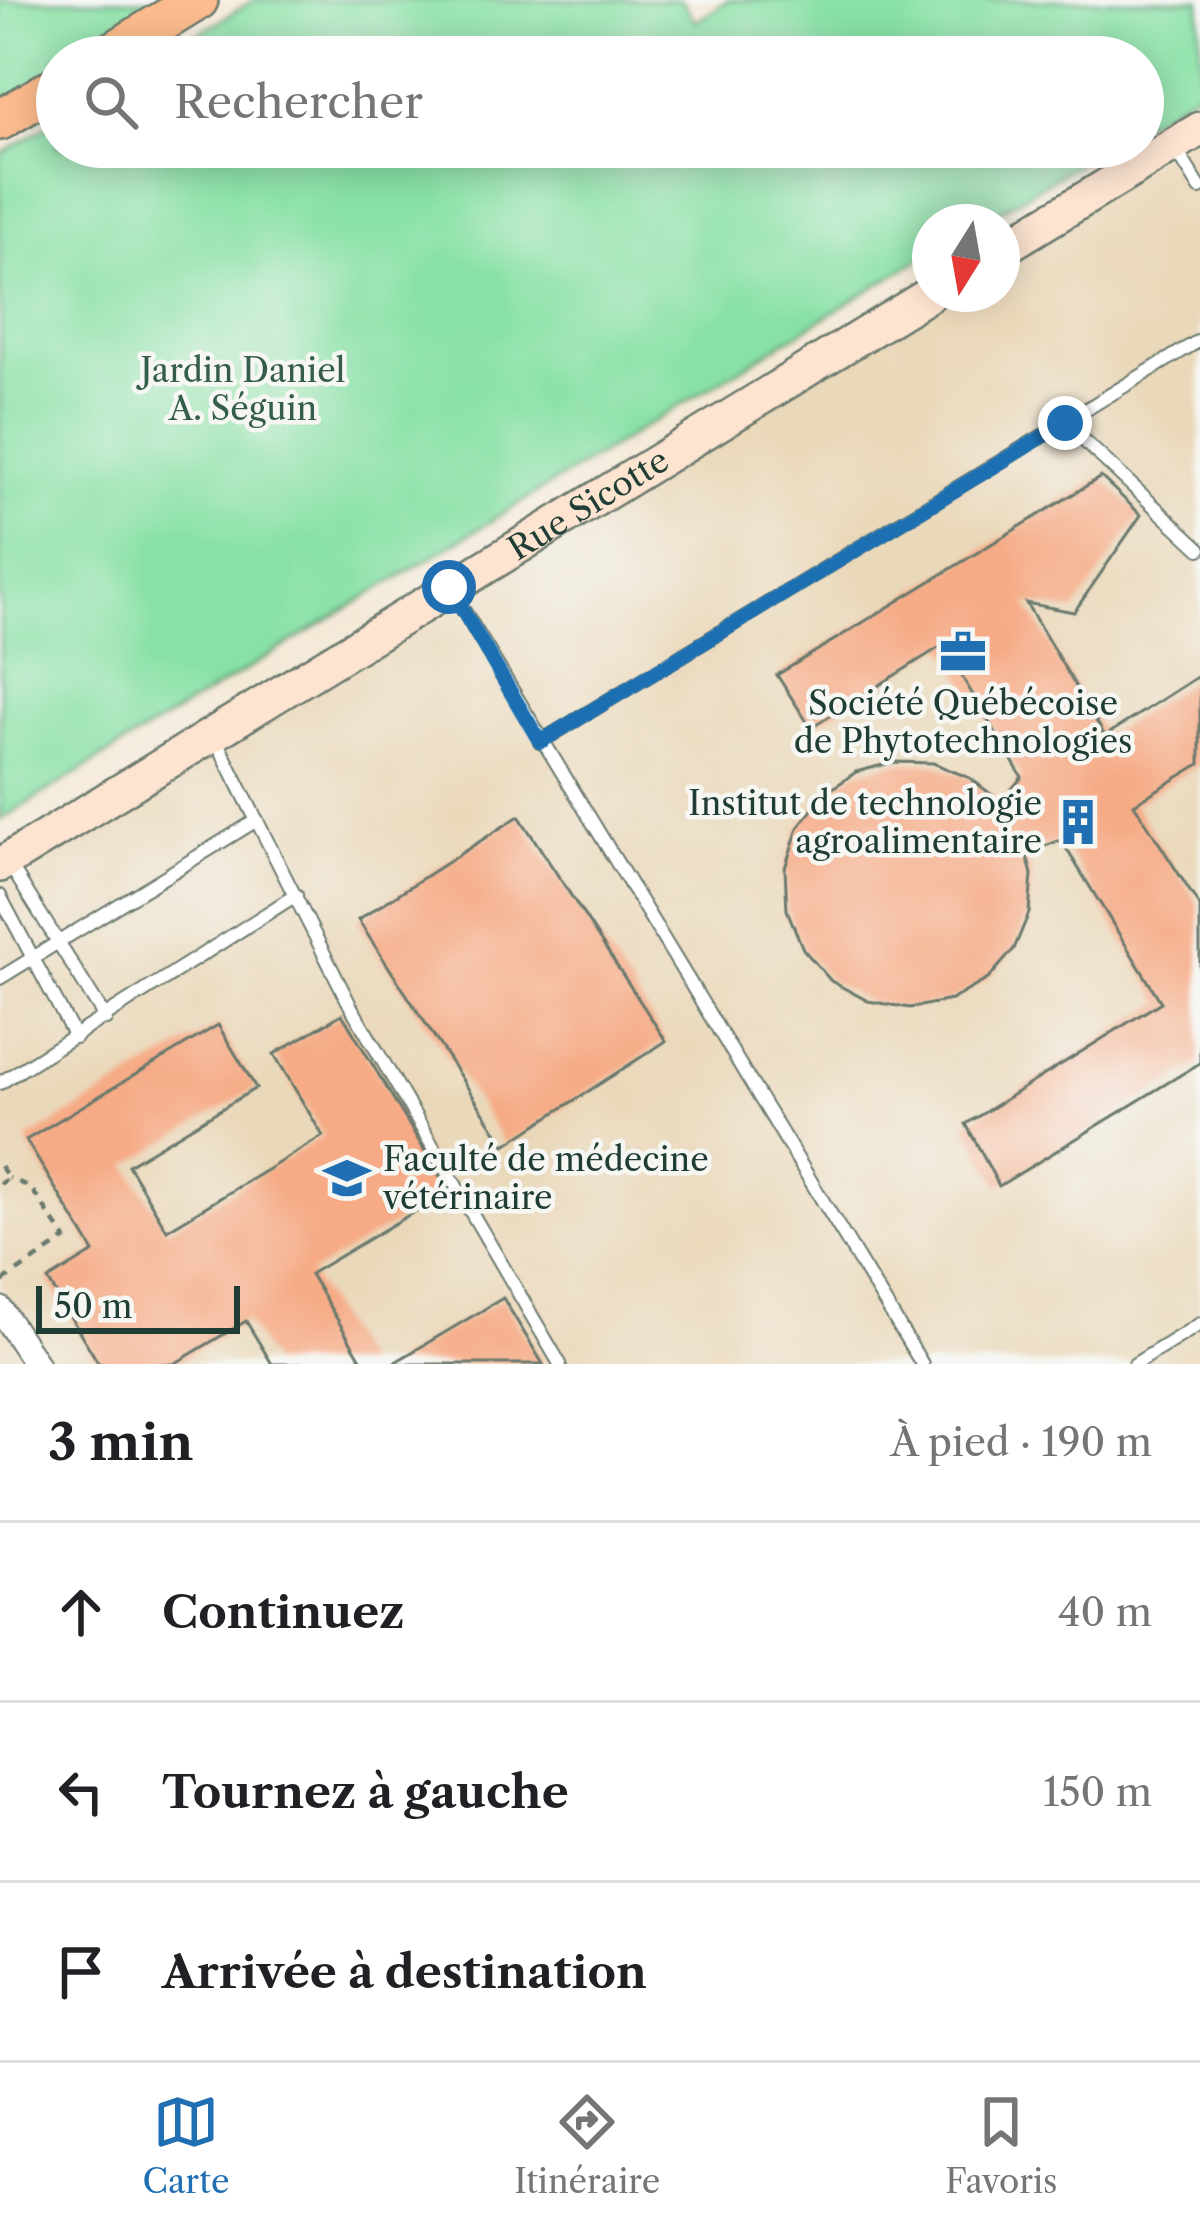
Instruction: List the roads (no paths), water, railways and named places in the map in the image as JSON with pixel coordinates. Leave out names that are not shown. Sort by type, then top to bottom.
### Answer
[{"type":"main road","points":[[139,36],[198,0]]},
{"type":"main road","points":[[0,121],[36,99]]},
{"type":"street","points":[[1020,239],[1136,168]]},
{"type":"street","name":"Rue Sicotte","points":[[4,862],[912,304]]},
{"type":"street","points":[[0,1310],[36,1364]]},
{"type":"lane","points":[[1187,137],[1200,188]]},
{"type":"lane","points":[[540,742],[1200,340]]},
{"type":"lane","points":[[1065,423],[1200,549]]},
{"type":"lane","points":[[449,587],[922,1364]]},
{"type":"lane","points":[[212,733],[350,1005],[560,1364]]},
{"type":"lane","points":[[0,978],[257,820]]},
{"type":"lane","points":[[4,862],[106,1018]]},
{"type":"lane","points":[[0,896],[75,1037]]},
{"type":"lane","points":[[0,1083],[296,896]]},
{"type":"lane","points":[[1136,1364],[1200,1324]]},
{"type":"place","name":"Société Québécoise de Phytotechnologies","points":[[963,652]]},
{"type":"place","name":"Institut de technologie agroalimentaire","points":[[1078,822]]},
{"type":"place","name":"Faculté de médecine vétérinaire","points":[[347,1178]]},
{"type":"park label","name":"Jardin Daniel A. Séguin","points":[[243,389]]}]
